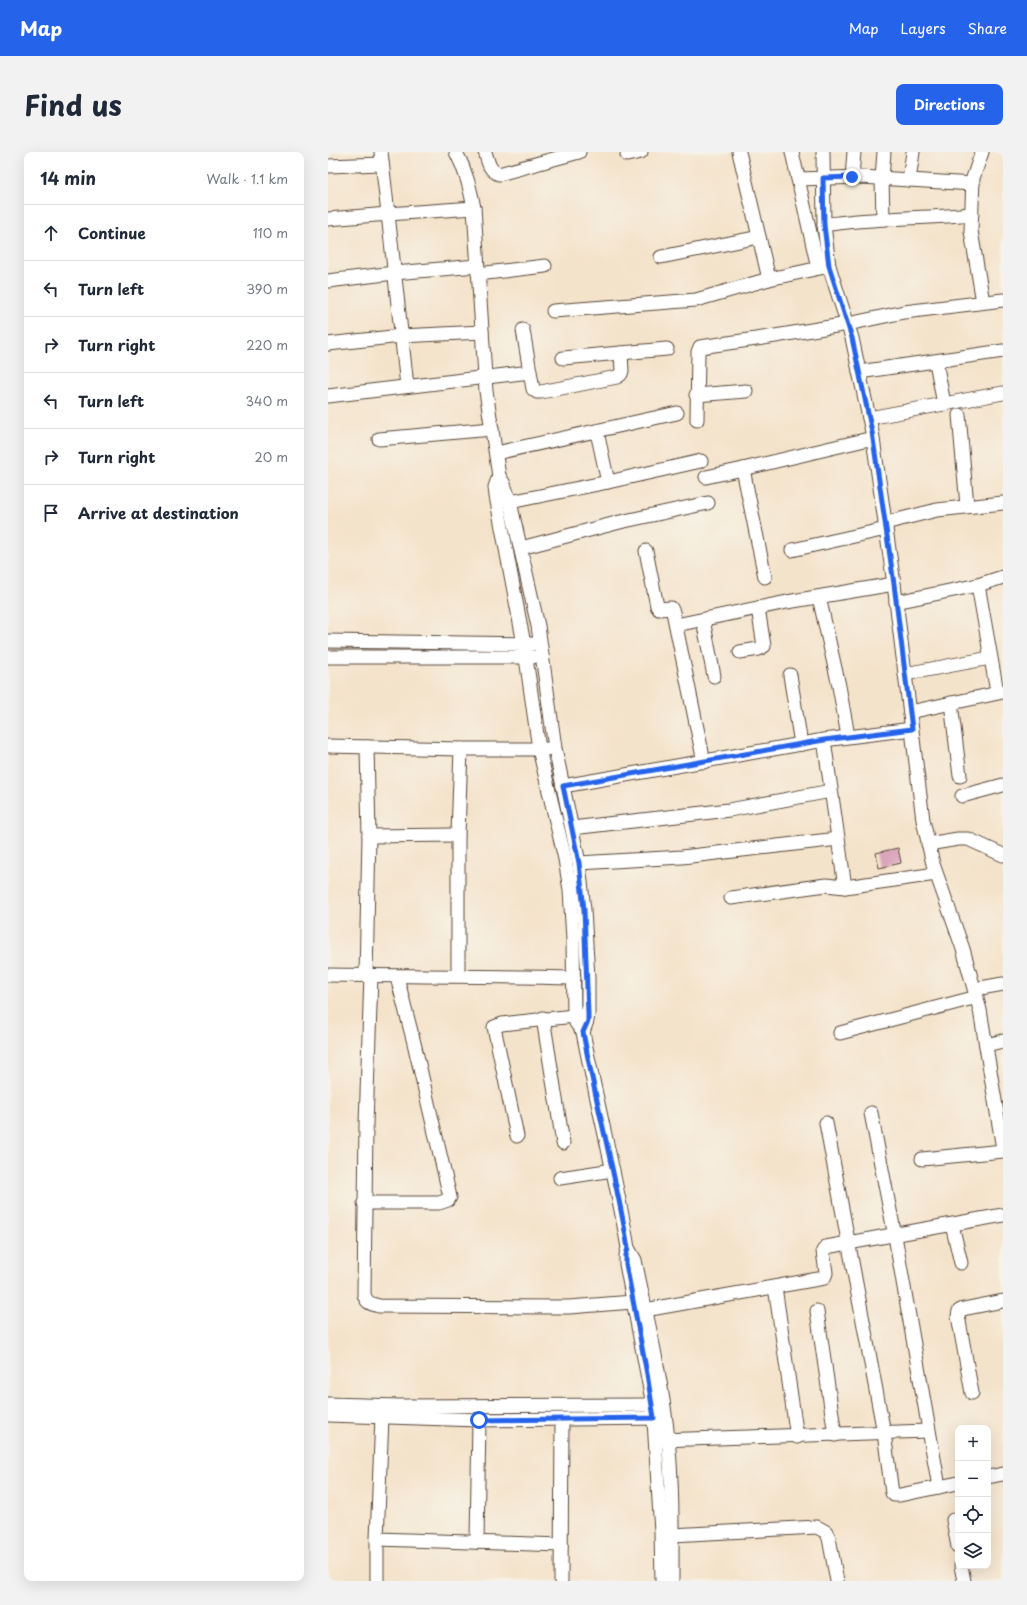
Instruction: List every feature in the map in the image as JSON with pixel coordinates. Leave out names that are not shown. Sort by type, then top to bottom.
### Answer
[{"type":"street","points":[[456,152],[464,167],[470,184],[474,208],[485,378],[499,476],[504,484],[510,502],[521,548],[542,650],[555,748],[579,863],[578,910],[588,1014],[588,1021],[583,1032]]},
{"type":"street","points":[[485,152],[490,168],[499,174],[578,152]]},
{"type":"street","points":[[627,155],[641,152]]},
{"type":"street","points":[[738,152],[769,279]]},
{"type":"street","points":[[792,152],[798,179],[823,267],[848,324],[860,372],[873,438],[886,526],[923,820],[936,874],[963,949],[976,993],[1001,1119],[1003,1150],[922,1158]]},
{"type":"street","points":[[823,152],[823,267]]},
{"type":"street","points":[[852,177],[854,152]]},
{"type":"street","points":[[883,219],[882,178],[884,152]]},
{"type":"street","points":[[909,180],[913,152]]},
{"type":"street","points":[[982,152],[973,178],[971,231],[984,302]]},
{"type":"street","points":[[328,166],[382,158],[407,386]]},
{"type":"street","points":[[798,179],[852,177],[973,184]]},
{"type":"street","points":[[328,220],[474,208]]},
{"type":"street","points":[[824,225],[846,221],[919,219],[972,214]]},
{"type":"street","points":[[662,257],[759,237]]},
{"type":"street","points":[[328,281],[394,273],[545,266]]},
{"type":"street","points":[[553,311],[696,300],[769,279],[823,267]]},
{"type":"street","points":[[697,420],[696,395],[698,352],[700,346],[763,338],[848,324],[904,312],[1003,300]]},
{"type":"street","points":[[523,330],[533,389],[537,392],[617,377],[622,371],[621,353]]},
{"type":"street","points":[[328,344],[401,336],[482,332]]},
{"type":"street","points":[[563,358],[667,349]]},
{"type":"street","points":[[860,372],[1003,352]]},
{"type":"street","points":[[936,362],[944,404]]},
{"type":"street","points":[[328,396],[530,372]]},
{"type":"street","points":[[696,395],[746,391]]},
{"type":"street","points":[[869,418],[1003,393]]},
{"type":"street","points":[[496,453],[597,432],[677,413]]},
{"type":"street","points":[[960,415],[968,506]]},
{"type":"street","points":[[379,439],[492,429]]},
{"type":"street","points":[[597,432],[608,482]]},
{"type":"street","points":[[706,477],[873,438]]},
{"type":"street","points":[[510,502],[701,461]]},
{"type":"street","points":[[743,469],[765,577]]},
{"type":"street","points":[[499,476],[495,487],[496,496],[524,650],[539,749],[578,910]]},
{"type":"street","points":[[792,550],[886,526],[937,510],[1003,502]]},
{"type":"street","points":[[521,548],[620,522],[708,503]]},
{"type":"street","points":[[646,551],[656,606],[659,609],[671,608],[676,625],[704,762]]},
{"type":"street","points":[[896,602],[978,585],[1003,577]]},
{"type":"street","points":[[676,625],[758,608],[894,584]]},
{"type":"street","points":[[910,712],[1000,692],[990,658],[978,585]]},
{"type":"street","points":[[819,597],[839,686],[848,736]]},
{"type":"street","points":[[740,652],[759,649],[764,646],[758,608]]},
{"type":"street","points":[[703,620],[714,676]]},
{"type":"street","points":[[328,641],[524,650]]},
{"type":"street","points":[[328,657],[542,650]]},
{"type":"street","points":[[905,674],[990,658]]},
{"type":"street","points":[[790,675],[801,744]]},
{"type":"street","points":[[951,703],[960,776]]},
{"type":"street","points":[[563,786],[848,736],[912,729]]},
{"type":"street","points":[[824,740],[845,887]]},
{"type":"street","points":[[328,746],[461,749],[555,748]]},
{"type":"street","points":[[367,747],[369,836],[364,1203],[364,1294],[366,1300],[369,1303],[379,1306],[426,1307],[569,1307],[633,1302]]},
{"type":"street","points":[[458,975],[458,835],[461,749]]},
{"type":"street","points":[[962,796],[1003,785]]},
{"type":"street","points":[[572,828],[729,810],[831,791]]},
{"type":"street","points":[[369,836],[458,835]]},
{"type":"street","points":[[579,863],[682,856],[838,839]]},
{"type":"street","points":[[928,844],[958,839],[968,839],[1003,855]]},
{"type":"street","points":[[731,898],[826,884],[845,887],[936,874]]},
{"type":"street","points":[[580,938],[574,978],[574,1016],[576,1023],[583,1032],[599,1115],[620,1202],[628,1248],[634,1257],[645,1310],[659,1412],[655,1440],[662,1532],[662,1581]]},
{"type":"street","points":[[328,975],[397,977],[458,975],[574,978]]},
{"type":"street","points":[[364,1203],[439,1203],[448,1200],[450,1197],[397,977]]},
{"type":"street","points":[[840,1033],[1003,984]]},
{"type":"street","points":[[517,1136],[494,1027],[498,1024],[588,1014]]},
{"type":"street","points":[[543,1018],[563,1143]]},
{"type":"street","points":[[986,1045],[1003,1041]]},
{"type":"street","points":[[871,1113],[896,1236],[928,1431],[939,1487]]},
{"type":"street","points":[[826,1123],[884,1433],[892,1493],[894,1495],[900,1495],[955,1484]]},
{"type":"street","points":[[560,1178],[613,1170]]},
{"type":"street","points":[[645,1310],[824,1278],[826,1273],[824,1249],[826,1248],[1003,1215]]},
{"type":"street","points":[[952,1225],[961,1263]]},
{"type":"street","points":[[628,1248],[625,1260],[633,1302],[659,1412],[668,1440],[672,1535],[672,1581]]},
{"type":"street","points":[[775,1287],[797,1437]]},
{"type":"street","points":[[972,1393],[958,1316],[959,1311],[1003,1302]]},
{"type":"street","points":[[817,1311],[835,1435]]},
{"type":"street","points":[[328,1404],[659,1412]]},
{"type":"street","points":[[328,1415],[479,1420],[562,1420],[659,1412]]},
{"type":"street","points":[[377,1581],[377,1539],[382,1417]]},
{"type":"street","points":[[477,1542],[479,1420]]},
{"type":"street","points":[[561,1581],[562,1420]]},
{"type":"street","points":[[655,1440],[797,1437],[928,1431]]},
{"type":"street","points":[[991,1476],[1003,1474]]},
{"type":"street","points":[[953,1520],[955,1533]]},
{"type":"street","points":[[672,1535],[817,1526],[826,1532],[829,1538],[837,1581]]},
{"type":"street","points":[[377,1539],[561,1545]]},
{"type":"street","points":[[962,1569],[964,1581]]},
{"type":"building","points":[[898,848],[901,863],[879,868],[876,853]]},
{"type":"route","points":[[479,1420],[654,1418],[653,1405],[625,1260],[628,1248],[620,1202],[599,1115],[583,1032],[588,1021],[588,978],[584,910],[579,863],[563,786],[848,736],[912,729],[894,584],[872,432],[852,338],[829,266],[824,225],[823,178],[852,177]]}]
